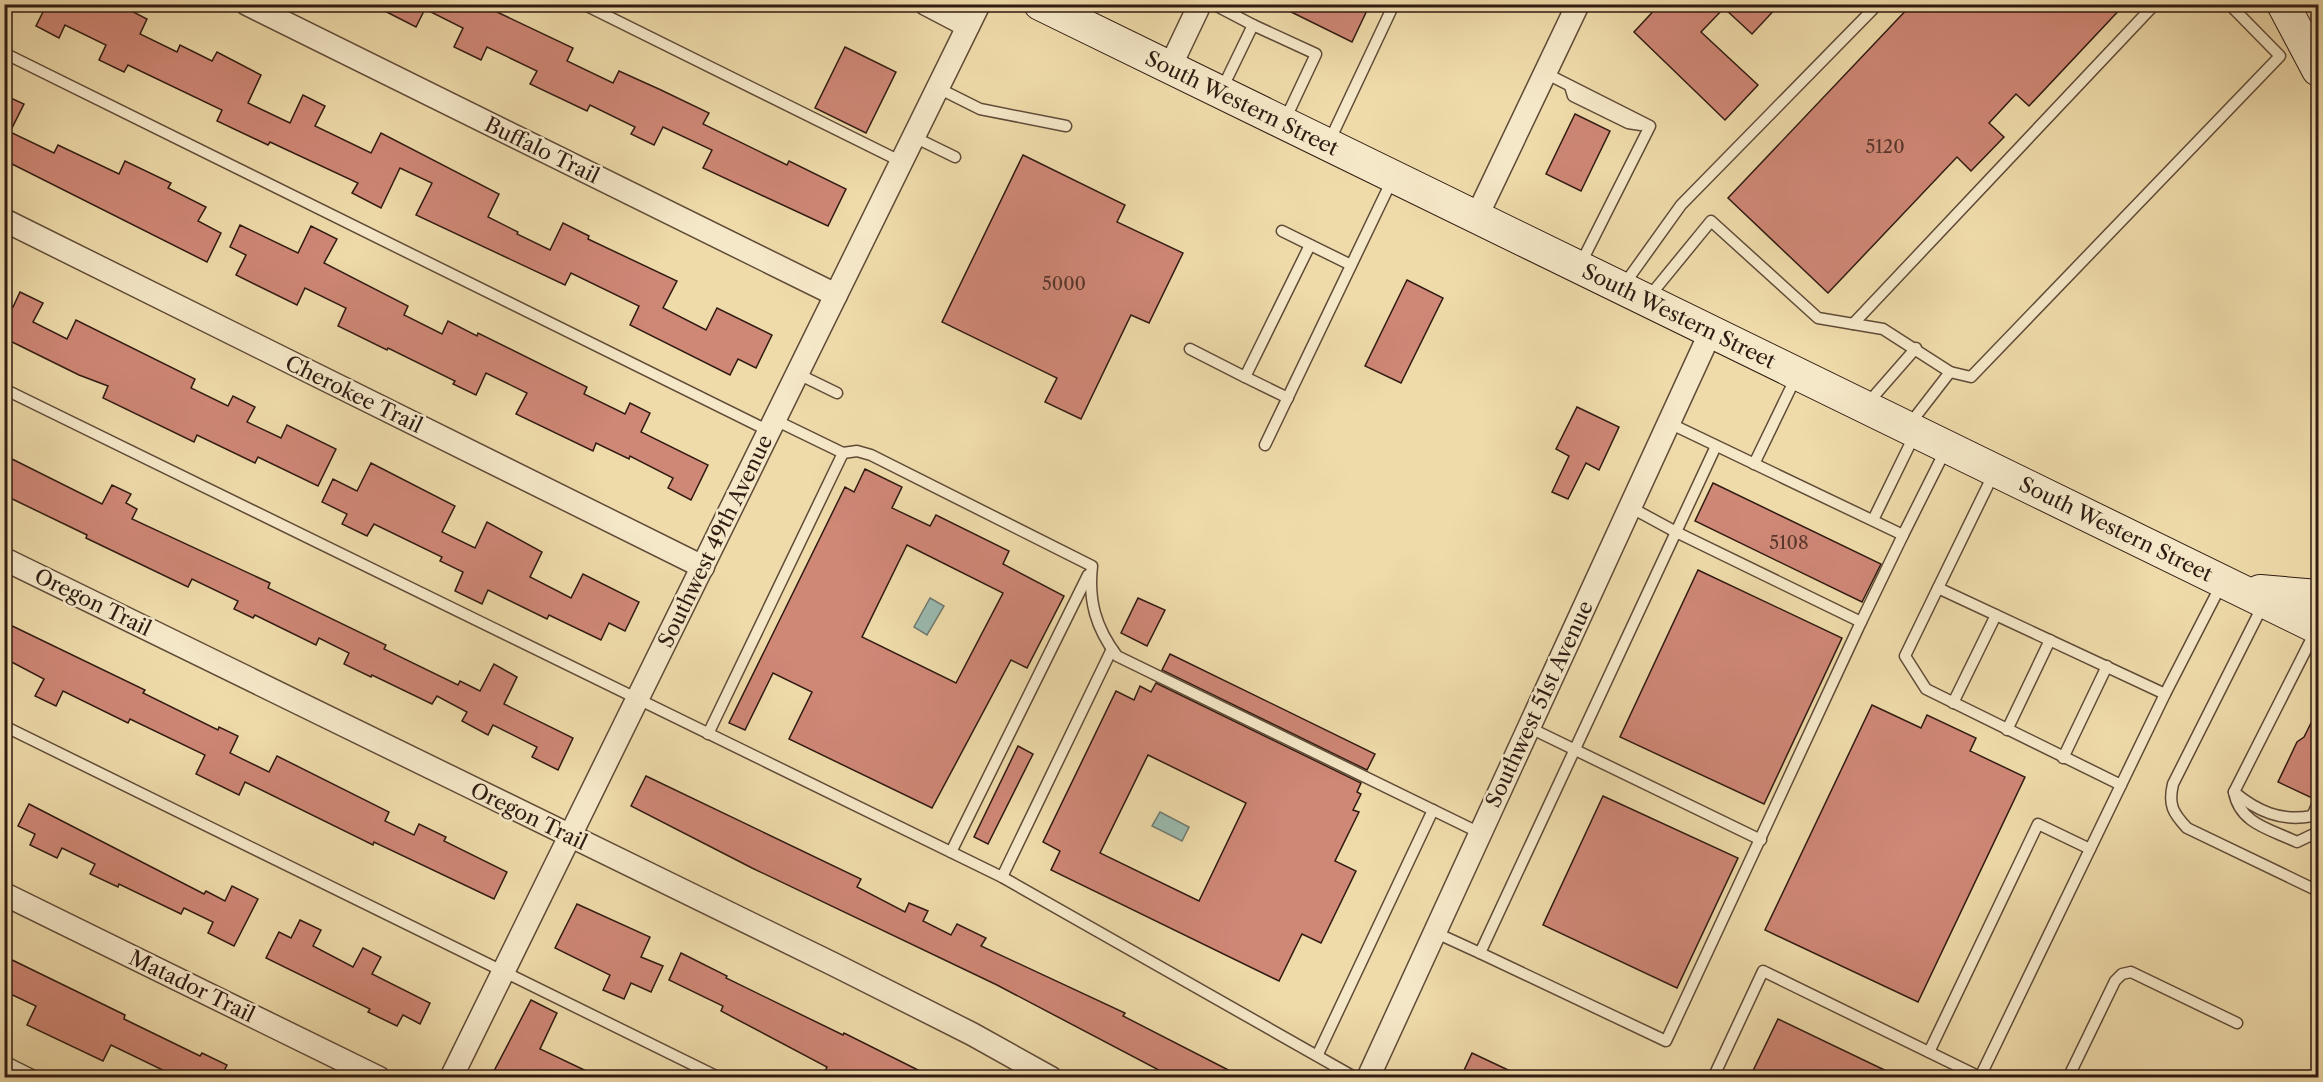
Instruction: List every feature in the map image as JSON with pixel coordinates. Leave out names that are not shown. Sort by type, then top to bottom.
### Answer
[{"type":"main road","name":"South Western Street","points":[[1040,4],[2318,627]]},
{"type":"main road","points":[[2283,4],[2319,70]]},
{"type":"main road","points":[[2242,590],[2319,596]]},
{"type":"street","name":"Buffalo Trail","points":[[248,4],[836,295]]},
{"type":"street","points":[[926,4],[968,26]]},
{"type":"street","name":"Southwest 49th Avenue","points":[[451,1077],[979,4]]},
{"type":"street","points":[[1170,67],[1200,4]]},
{"type":"street","points":[[1476,218],[1578,4]]},
{"type":"street","name":"Cherokee Trail","points":[[4,220],[703,567]]},
{"type":"street","name":"Southwest 51st Avenue","points":[[1368,1077],[1710,331]]},
{"type":"street","name":"Oregon Trail","points":[[4,558],[972,1034],[1051,1077]]},
{"type":"street","name":"Matador Trail","points":[[4,894],[379,1077]]},
{"type":"lane","points":[[583,4],[902,162]]},
{"type":"lane","points":[[1213,4],[1316,54],[1283,123]]},
{"type":"lane","points":[[1328,145],[1394,4]]},
{"type":"lane","points":[[1634,294],[1681,205],[1878,4]]},
{"type":"lane","points":[[1853,324],[2155,4]]},
{"type":"lane","points":[[1634,294],[1711,221],[1818,318],[1883,329],[1916,348],[1950,372],[1971,377],[2280,56],[2234,7]]},
{"type":"lane","points":[[1221,92],[1253,25]]},
{"type":"lane","points":[[4,53],[772,426],[843,453],[857,451],[871,455],[1092,566]]},
{"type":"lane","points":[[1545,73],[1650,126],[1579,267]]},
{"type":"lane","points":[[938,88],[980,109],[1065,126]]},
{"type":"lane","points":[[914,137],[956,157]]},
{"type":"lane","points":[[1265,445],[1394,177]]},
{"type":"lane","points":[[1282,231],[1351,265]]},
{"type":"lane","points":[[1245,377],[1310,245]]},
{"type":"lane","points":[[1865,407],[1916,348]]},
{"type":"lane","points":[[1190,349],[1288,398]]},
{"type":"lane","points":[[1874,520],[1911,430],[1950,372]]},
{"type":"lane","points":[[798,374],[837,393]]},
{"type":"lane","points":[[1754,464],[1798,374]]},
{"type":"lane","points":[[4,389],[1002,877],[1356,1077]]},
{"type":"lane","points":[[1668,423],[1903,534]]},
{"type":"lane","points":[[1480,953],[1716,446]]},
{"type":"lane","points":[[1434,932],[1666,1041],[1861,622],[1947,447]]},
{"type":"lane","points":[[708,734],[843,453]]},
{"type":"lane","points":[[1995,470],[1905,656],[1926,689],[2121,785]]},
{"type":"lane","points":[[1630,507],[1676,532],[1861,622]]},
{"type":"lane","points":[[1092,566],[1090,588],[1092,608],[1102,636],[1117,656],[1480,833]]},
{"type":"lane","points":[[951,852],[1092,566]]},
{"type":"lane","points":[[1938,588],[2165,693]]},
{"type":"lane","points":[[1713,1077],[1763,971],[1979,1077],[2165,693],[2242,590]]},
{"type":"lane","points":[[2242,590],[2173,784],[2169,797],[2172,812],[2187,828],[2319,891]]},
{"type":"lane","points":[[1953,703],[1996,615]]},
{"type":"lane","points":[[2318,627],[2234,792],[2236,807],[2245,817],[2297,842],[2319,832]]},
{"type":"lane","points":[[2007,730],[2050,639]]},
{"type":"lane","points":[[1002,877],[1112,649]]},
{"type":"lane","points":[[2063,758],[2107,666]]},
{"type":"lane","points":[[4,726],[720,1077]]},
{"type":"lane","points":[[1528,728],[1761,840]]},
{"type":"lane","points":[[2234,792],[2249,805],[2275,817],[2296,819],[2312,816],[2319,803]]},
{"type":"lane","points":[[1318,1054],[1433,810]]},
{"type":"lane","points":[[1929,1052],[2038,824],[2090,849]]},
{"type":"lane","points":[[2068,1077],[2115,981],[2122,974],[2131,972],[2237,1023]]},
{"type":"lane","points":[[4,1061],[39,1077]]},
{"type":"water","points":[[930,598],[944,606],[927,635],[914,627]]},
{"type":"water","points":[[1160,812],[1189,827],[1182,841],[1152,826]]},
{"type":"building","points":[[47,4],[118,4],[147,19],[140,34],[177,52],[180,45],[212,61],[217,52],[261,75],[248,103],[290,123],[303,95],[325,106],[315,126],[371,153],[381,133],[499,194],[488,217],[518,232],[517,234],[550,250],[563,223],[589,236],[588,239],[677,281],[663,308],[706,330],[717,308],[772,335],[756,368],[738,359],[730,375],[630,325],[639,306],[571,273],[565,285],[416,215],[432,183],[400,168],[381,208],[352,193],[358,183],[270,142],[268,145],[217,121],[222,110],[128,65],[124,72],[99,60],[106,45],[65,25],[59,38],[36,26]]},
{"type":"building","points":[[371,4],[480,4],[573,48],[567,61],[613,83],[619,71],[661,90],[709,113],[703,124],[787,165],[789,161],[846,189],[828,226],[703,168],[712,150],[663,127],[654,145],[631,134],[635,127],[590,105],[587,111],[530,84],[537,71],[487,47],[481,60],[454,47],[463,28],[425,9],[416,27]]},
{"type":"building","points":[[1275,4],[1370,4],[1352,42]]},
{"type":"building","points":[[1660,4],[1780,4],[1752,34],[1724,8],[1701,32],[1758,85],[1725,120],[1634,32]]},
{"type":"building","points":[[1912,4],[2125,4],[2029,106],[2016,94],[1989,123],[2004,137],[1971,171],[1957,157],[1828,293],[1728,198]]},
{"type":"building","points":[[845,47],[896,72],[866,133],[815,108]]},
{"type":"building","points":[[4,95],[24,104],[10,132],[54,153],[58,145],[119,174],[125,161],[171,183],[168,188],[206,207],[198,221],[221,233],[207,262],[4,160]]},
{"type":"building","points":[[1575,114],[1610,131],[1581,191],[1546,174]]},
{"type":"building","points":[[1023,155],[1125,205],[1117,222],[1183,253],[1149,323],[1131,315],[1081,419],[1045,402],[1057,378],[942,322]]},
{"type":"building","points":[[240,225],[298,253],[311,226],[337,239],[324,263],[408,306],[404,315],[442,334],[448,321],[477,336],[478,333],[587,387],[584,394],[625,414],[630,403],[650,413],[641,432],[708,465],[691,500],[668,488],[673,478],[630,456],[629,459],[596,443],[593,451],[516,414],[527,393],[486,373],[476,395],[453,384],[455,381],[338,326],[346,308],[305,288],[297,305],[236,275],[246,255],[230,247]]},
{"type":"building","points":[[1407,280],[1443,298],[1401,383],[1365,366]]},
{"type":"building","points":[[20,292],[43,303],[33,322],[67,339],[76,320],[195,379],[191,388],[228,406],[233,396],[255,407],[247,422],[281,438],[287,425],[336,449],[318,486],[258,457],[255,463],[197,435],[194,442],[103,398],[108,386],[79,375],[4,338],[4,303],[13,307]]},
{"type":"building","points":[[1577,407],[1619,427],[1599,470],[1586,463],[1568,499],[1552,492],[1569,456],[1556,449]]},
{"type":"building","points":[[4,455],[102,504],[112,485],[131,494],[126,503],[137,509],[132,519],[270,583],[268,588],[386,645],[384,649],[458,685],[460,681],[480,691],[494,664],[517,677],[504,704],[573,738],[558,770],[532,757],[537,747],[493,725],[488,735],[462,721],[467,712],[437,696],[432,704],[372,675],[371,677],[344,664],[349,653],[319,638],[316,645],[255,615],[253,618],[234,609],[238,601],[192,579],[188,587],[4,495]]},
{"type":"building","points":[[371,463],[455,506],[442,532],[475,548],[487,522],[542,552],[530,577],[571,598],[583,574],[639,602],[625,631],[609,623],[601,640],[549,615],[547,619],[488,590],[482,604],[455,591],[463,572],[440,561],[442,557],[374,524],[367,536],[342,524],[347,514],[322,502],[333,479],[357,491]]},
{"type":"building","points":[[865,469],[902,487],[892,508],[930,526],[936,515],[1009,551],[1003,564],[1064,596],[1027,668],[1011,660],[932,808],[789,739],[812,692],[773,673],[745,730],[729,723],[845,487],[854,492]],"holes":[[[907,545],[1003,593],[956,683],[862,637]]]},
{"type":"building","points":[[1713,483],[1881,564],[1862,602],[1695,521]]},
{"type":"building","points":[[1698,570],[1842,638],[1764,804],[1620,737]]},
{"type":"building","points":[[1138,598],[1165,610],[1147,646],[1121,633]]},
{"type":"building","points":[[4,622],[145,690],[143,693],[218,730],[219,727],[238,736],[230,753],[269,772],[277,756],[389,812],[385,821],[414,835],[419,824],[446,837],[444,841],[507,872],[494,899],[374,842],[373,845],[245,782],[239,795],[196,774],[205,755],[130,719],[128,723],[63,691],[56,706],[35,696],[44,679],[4,658]]},
{"type":"building","points":[[1170,654],[1375,754],[1367,770],[1162,670]]},
{"type":"building","points":[[1156,683],[1361,783],[1357,792],[1361,794],[1353,810],[1359,812],[1335,861],[1356,871],[1321,943],[1302,934],[1279,981],[1051,870],[1060,851],[1043,842],[1116,691],[1134,700],[1140,686],[1151,692]],"holes":[[[1148,755],[1246,803],[1199,901],[1100,853]]]},
{"type":"building","points":[[1872,705],[1921,728],[1927,715],[1976,738],[1970,751],[2025,777],[1918,1002],[1765,930]]},
{"type":"building","points":[[2319,707],[2319,796],[2312,798],[2278,782],[2297,742],[2304,737]]},
{"type":"building","points":[[1018,746],[1033,754],[988,844],[974,837]]},
{"type":"building","points":[[646,776],[861,879],[857,887],[905,912],[909,903],[928,911],[923,921],[951,935],[957,924],[986,938],[981,946],[1125,1013],[1123,1016],[1242,1077],[1172,1077],[997,985],[752,868],[631,806]]},
{"type":"building","points":[[1603,796],[1738,858],[1677,988],[1543,925]]},
{"type":"building","points":[[29,804],[204,894],[206,891],[225,901],[232,886],[258,899],[234,946],[208,933],[213,922],[184,908],[181,914],[119,884],[118,887],[90,874],[95,864],[62,848],[57,858],[30,845],[35,834],[18,826]]},
{"type":"building","points":[[577,904],[650,937],[641,957],[663,966],[651,992],[631,983],[624,999],[603,990],[610,975],[555,948]]},
{"type":"building","points":[[300,920],[321,930],[313,946],[353,967],[363,948],[381,957],[372,974],[430,1003],[420,1024],[403,1015],[397,1026],[368,1012],[370,1009],[266,958],[279,932],[291,938]]},
{"type":"building","points":[[681,953],[727,976],[726,978],[932,1077],[822,1077],[827,1067],[721,1011],[723,1006],[669,980]]},
{"type":"building","points":[[4,956],[125,1015],[124,1019],[200,1056],[202,1053],[227,1065],[221,1077],[177,1077],[111,1045],[103,1061],[27,1025],[36,1006],[4,991]]},
{"type":"building","points":[[531,1000],[557,1013],[540,1049],[599,1077],[507,1077],[494,1071]]},
{"type":"building","points":[[1778,1019],[1899,1077],[1750,1077]]},
{"type":"building","points":[[1472,1053],[1523,1077],[1461,1077]]}]
